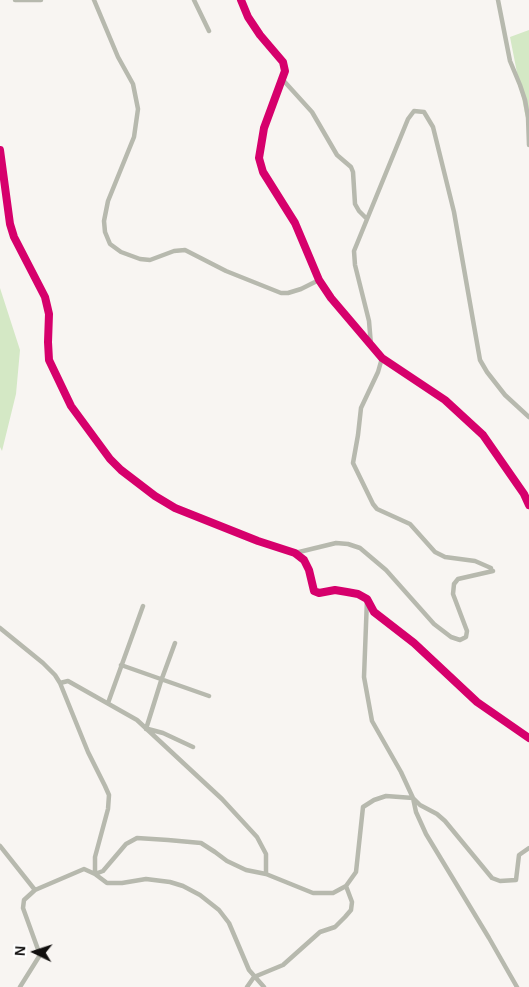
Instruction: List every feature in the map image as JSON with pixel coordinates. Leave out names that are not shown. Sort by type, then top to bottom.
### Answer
[{"type":"street","points":[[15,0],[41,0]]},
{"type":"street","points":[[94,0],[118,57],[133,84],[138,109],[134,137],[108,201],[104,221],[105,232],[110,244],[121,252],[140,259],[150,260],[184,250],[226,271],[282,293],[300,289],[319,280]]},
{"type":"street","points":[[194,0],[209,31]]},
{"type":"street","points":[[241,0],[241,4],[256,29],[283,62],[285,72],[264,128],[259,158],[263,172],[295,223],[319,280],[331,298],[382,358],[445,400],[483,435],[524,494],[529,505]]},
{"type":"street","points":[[498,0],[510,60],[525,100],[529,144]]},
{"type":"street","points":[[282,80],[312,112],[338,155],[351,166],[355,204],[358,211],[367,219]]},
{"type":"street","points":[[371,346],[369,321],[355,265],[354,251],[408,119],[414,110],[424,112],[433,127],[454,212],[480,360],[505,395],[529,417]]},
{"type":"street","points":[[0,150],[10,224],[14,237],[45,297],[50,314],[49,360],[71,406],[110,459],[121,470],[155,496],[175,508],[258,541],[295,553],[304,560],[309,570],[314,591],[319,593],[335,590],[358,594],[367,599],[374,612],[414,643],[477,702],[529,738]]},
{"type":"street","points":[[295,553],[336,543],[360,548],[386,570],[434,624],[451,637],[460,640],[466,637],[453,594],[454,584],[458,579],[493,572],[491,568],[475,561],[445,557],[435,552],[410,524],[377,509],[353,463],[361,408],[378,372],[382,358]]},
{"type":"street","points":[[367,599],[364,677],[372,721],[401,772],[426,834],[490,938],[517,987]]},
{"type":"street","points":[[108,703],[143,606]]},
{"type":"street","points":[[0,628],[43,663],[60,683],[84,743],[109,795],[108,809],[95,857],[95,874]]},
{"type":"street","points":[[146,729],[161,681],[176,643]]},
{"type":"street","points":[[121,666],[209,696]]},
{"type":"street","points":[[60,683],[68,681],[137,720],[222,798],[253,830],[264,850],[266,874]]},
{"type":"street","points":[[146,729],[162,733],[193,747]]},
{"type":"street","points":[[95,874],[103,871],[126,844],[137,838],[200,844],[227,861],[246,870],[266,874],[314,894],[333,893],[346,886],[356,872],[362,808],[374,800],[386,796],[413,798],[420,805],[437,814],[492,878],[500,881],[516,880],[519,855],[529,848]]},
{"type":"street","points":[[0,846],[35,890]]},
{"type":"street","points":[[20,987],[40,955],[37,942],[23,908],[24,900],[35,890],[84,869],[95,874],[106,883],[122,883],[146,879],[170,882],[200,895],[219,910],[229,923],[249,970],[264,987]]},
{"type":"street","points":[[247,987],[254,977],[282,965],[320,932],[335,927],[345,917],[351,910],[352,902],[346,886]]},
{"type":"green space","points":[[529,30],[529,134],[510,37]]},
{"type":"green space","points":[[0,288],[20,350],[16,394],[2,451],[0,447]]},
{"type":"cycle path","points":[[241,0],[248,17],[260,35],[283,62],[285,71],[264,128],[259,158],[263,172],[295,223],[319,280],[331,298],[382,358],[445,400],[483,435],[524,494],[529,505]]},
{"type":"cycle path","points":[[0,150],[10,224],[14,237],[45,297],[49,314],[49,360],[71,406],[110,459],[121,470],[155,496],[175,508],[258,541],[295,553],[304,560],[309,570],[314,591],[319,593],[335,590],[358,594],[367,599],[374,612],[414,643],[477,702],[529,738]]}]
